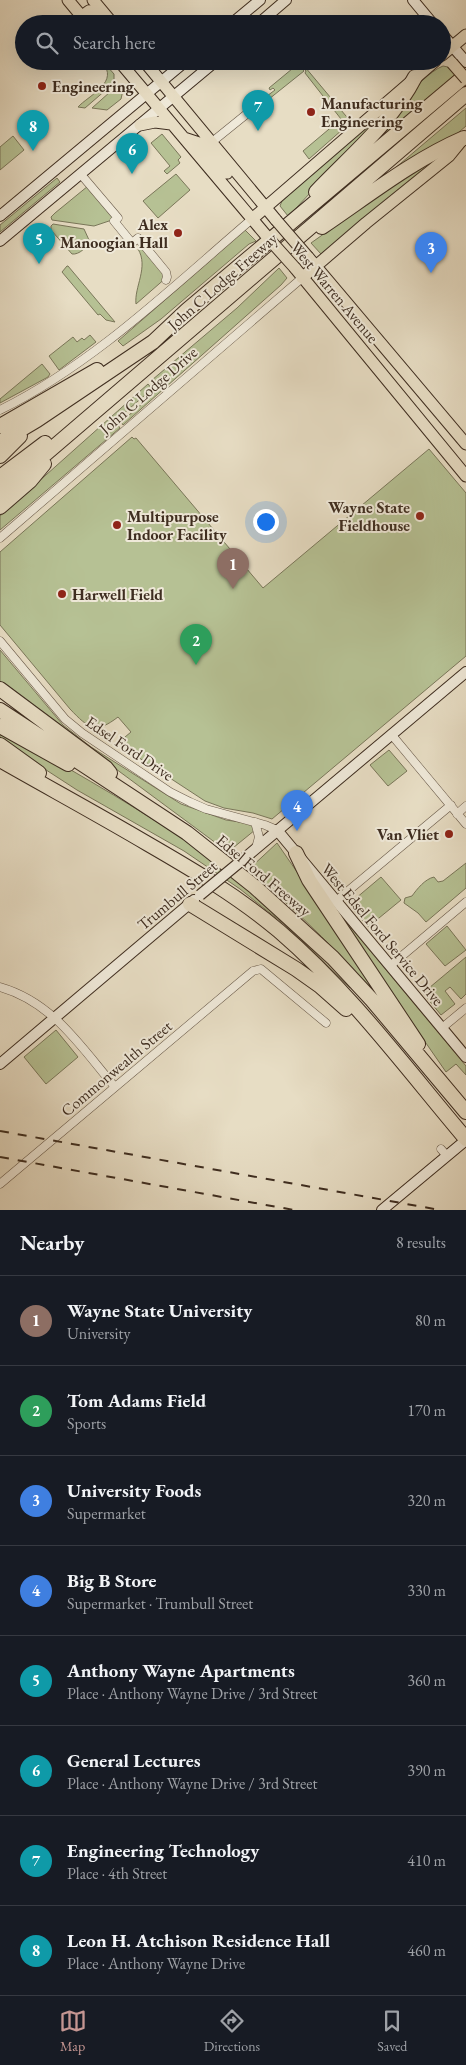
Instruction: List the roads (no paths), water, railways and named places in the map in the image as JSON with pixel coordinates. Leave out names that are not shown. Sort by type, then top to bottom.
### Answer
[{"type":"highway","name":"John C Lodge Freeway","points":[[0,442],[37,420],[152,342],[187,310],[466,77]]},
{"type":"highway","points":[[294,221],[294,216],[406,96],[415,78]]},
{"type":"highway","name":"John C Lodge Freeway","points":[[0,494],[466,94]]},
{"type":"highway","points":[[168,350],[189,340],[320,228],[440,148],[465,137]]},
{"type":"highway","points":[[0,426],[116,359],[172,317],[187,310]]},
{"type":"highway","points":[[0,456],[37,420]]},
{"type":"highway","points":[[0,477],[54,436],[85,421]]},
{"type":"highway","points":[[0,507],[30,481],[69,433]]},
{"type":"highway","points":[[0,689],[106,768],[123,790]]},
{"type":"highway","name":"Edsel Ford Freeway","points":[[0,710],[187,833],[262,893],[333,958],[372,1000],[466,1112]]},
{"type":"highway","points":[[0,726],[80,770],[92,770]]},
{"type":"highway","points":[[0,745],[103,818]]},
{"type":"highway","name":"Edsel Ford Freeway","points":[[0,760],[223,889],[272,925],[335,985],[398,1057],[463,1142]]},
{"type":"highway","points":[[0,769],[49,797],[86,809]]},
{"type":"highway","points":[[296,853],[308,880],[434,1067],[442,1085]]},
{"type":"highway","points":[[195,899],[334,998],[398,1057]]},
{"type":"main road","points":[[68,0],[81,15]]},
{"type":"main road","points":[[93,0],[106,15]]},
{"type":"main road","points":[[452,47],[466,35]]},
{"type":"main road","points":[[451,67],[466,77]]},
{"type":"main road","name":"West Warren Avenue","points":[[127,70],[240,206],[295,268],[466,476]]},
{"type":"main road","name":"West Warren Avenue","points":[[151,70],[466,444]]},
{"type":"main road","points":[[252,219],[415,78],[427,70]]},
{"type":"main road","points":[[141,124],[155,122],[172,124],[177,113],[188,114]]},
{"type":"main road","points":[[182,137],[199,143],[222,172],[227,173],[230,164]]},
{"type":"main road","name":"John C Lodge Drive","points":[[302,278],[349,237],[449,156],[465,137]]},
{"type":"main road","points":[[240,206],[249,201],[252,191]]},
{"type":"main road","points":[[313,291],[319,282],[330,281]]},
{"type":"main road","points":[[388,382],[390,375],[394,371],[406,372]]},
{"type":"street","points":[[268,15],[286,0]]},
{"type":"street","points":[[413,0],[426,15]]},
{"type":"street","points":[[242,15],[257,1]]},
{"type":"street","points":[[452,47],[466,62]]},
{"type":"street","points":[[0,216],[176,70]]},
{"type":"street","points":[[178,70],[178,78],[190,84]]},
{"type":"street","points":[[0,242],[63,188],[85,173],[206,70]]},
{"type":"street","points":[[130,108],[138,109],[141,112],[141,124]]},
{"type":"street","points":[[212,142],[254,108]]},
{"type":"street","points":[[103,130],[98,142],[78,160],[85,173],[118,218],[114,221],[132,243],[138,238],[166,272],[168,277],[166,280]]},
{"type":"street","points":[[52,174],[62,178],[63,188]]},
{"type":"street","points":[[0,410],[32,394],[81,363],[252,219]]},
{"type":"street","name":"John C Lodge Drive","points":[[0,538],[302,278]]},
{"type":"street","name":"Edsel Ford Drive","points":[[0,641],[74,727],[170,792],[206,809],[277,830]]},
{"type":"street","name":"Trumbull Street","points":[[0,1064],[466,672]]},
{"type":"street","points":[[391,734],[466,824]]},
{"type":"street","points":[[336,901],[450,805]]},
{"type":"street","points":[[457,814],[466,806]]},
{"type":"street","points":[[254,822],[259,837],[256,848]]},
{"type":"street","name":"West Edsel Ford Service Drive","points":[[277,830],[466,1057]]},
{"type":"street","points":[[390,966],[466,902]]},
{"type":"street","name":"Commonwealth Street","points":[[0,1184],[249,973],[261,969],[326,1023]]},
{"type":"street","points":[[0,987],[27,997],[56,1017],[115,1087]]},
{"type":"street","points":[[442,1028],[466,1008]]},
{"type":"street","points":[[382,1210],[444,1152],[463,1142]]},
{"type":"railway","points":[[0,1131],[440,1210]]},
{"type":"railway","points":[[0,1157],[294,1210]]},
{"type":"place","name":"Engineering","points":[[42,86]]},
{"type":"place","name":"Manufacturing Engineering","points":[[311,112]]},
{"type":"place","name":"Engineering Technology","points":[[258,131]]},
{"type":"place","name":"Leon H. Atchison Residence Hall","points":[[33,151]]},
{"type":"place","name":"General Lectures","points":[[132,174]]},
{"type":"place","name":"Alex Manoogian Hall","points":[[178,233]]},
{"type":"place","name":"Anthony Wayne Apartments","points":[[39,264]]},
{"type":"place","name":"University Foods","points":[[431,273]]},
{"type":"place","name":"Wayne State Fieldhouse","points":[[420,516]]},
{"type":"place","name":"Multipurpose Indoor Facility","points":[[117,525]]},
{"type":"place","name":"Wayne State University","points":[[233,589]]},
{"type":"place","name":"Harwell Field","points":[[62,594]]},
{"type":"place","name":"Tom Adams Field","points":[[196,665]]},
{"type":"place","name":"Big B Store","points":[[297,831]]},
{"type":"place","name":"Van Vliet","points":[[449,834]]}]
